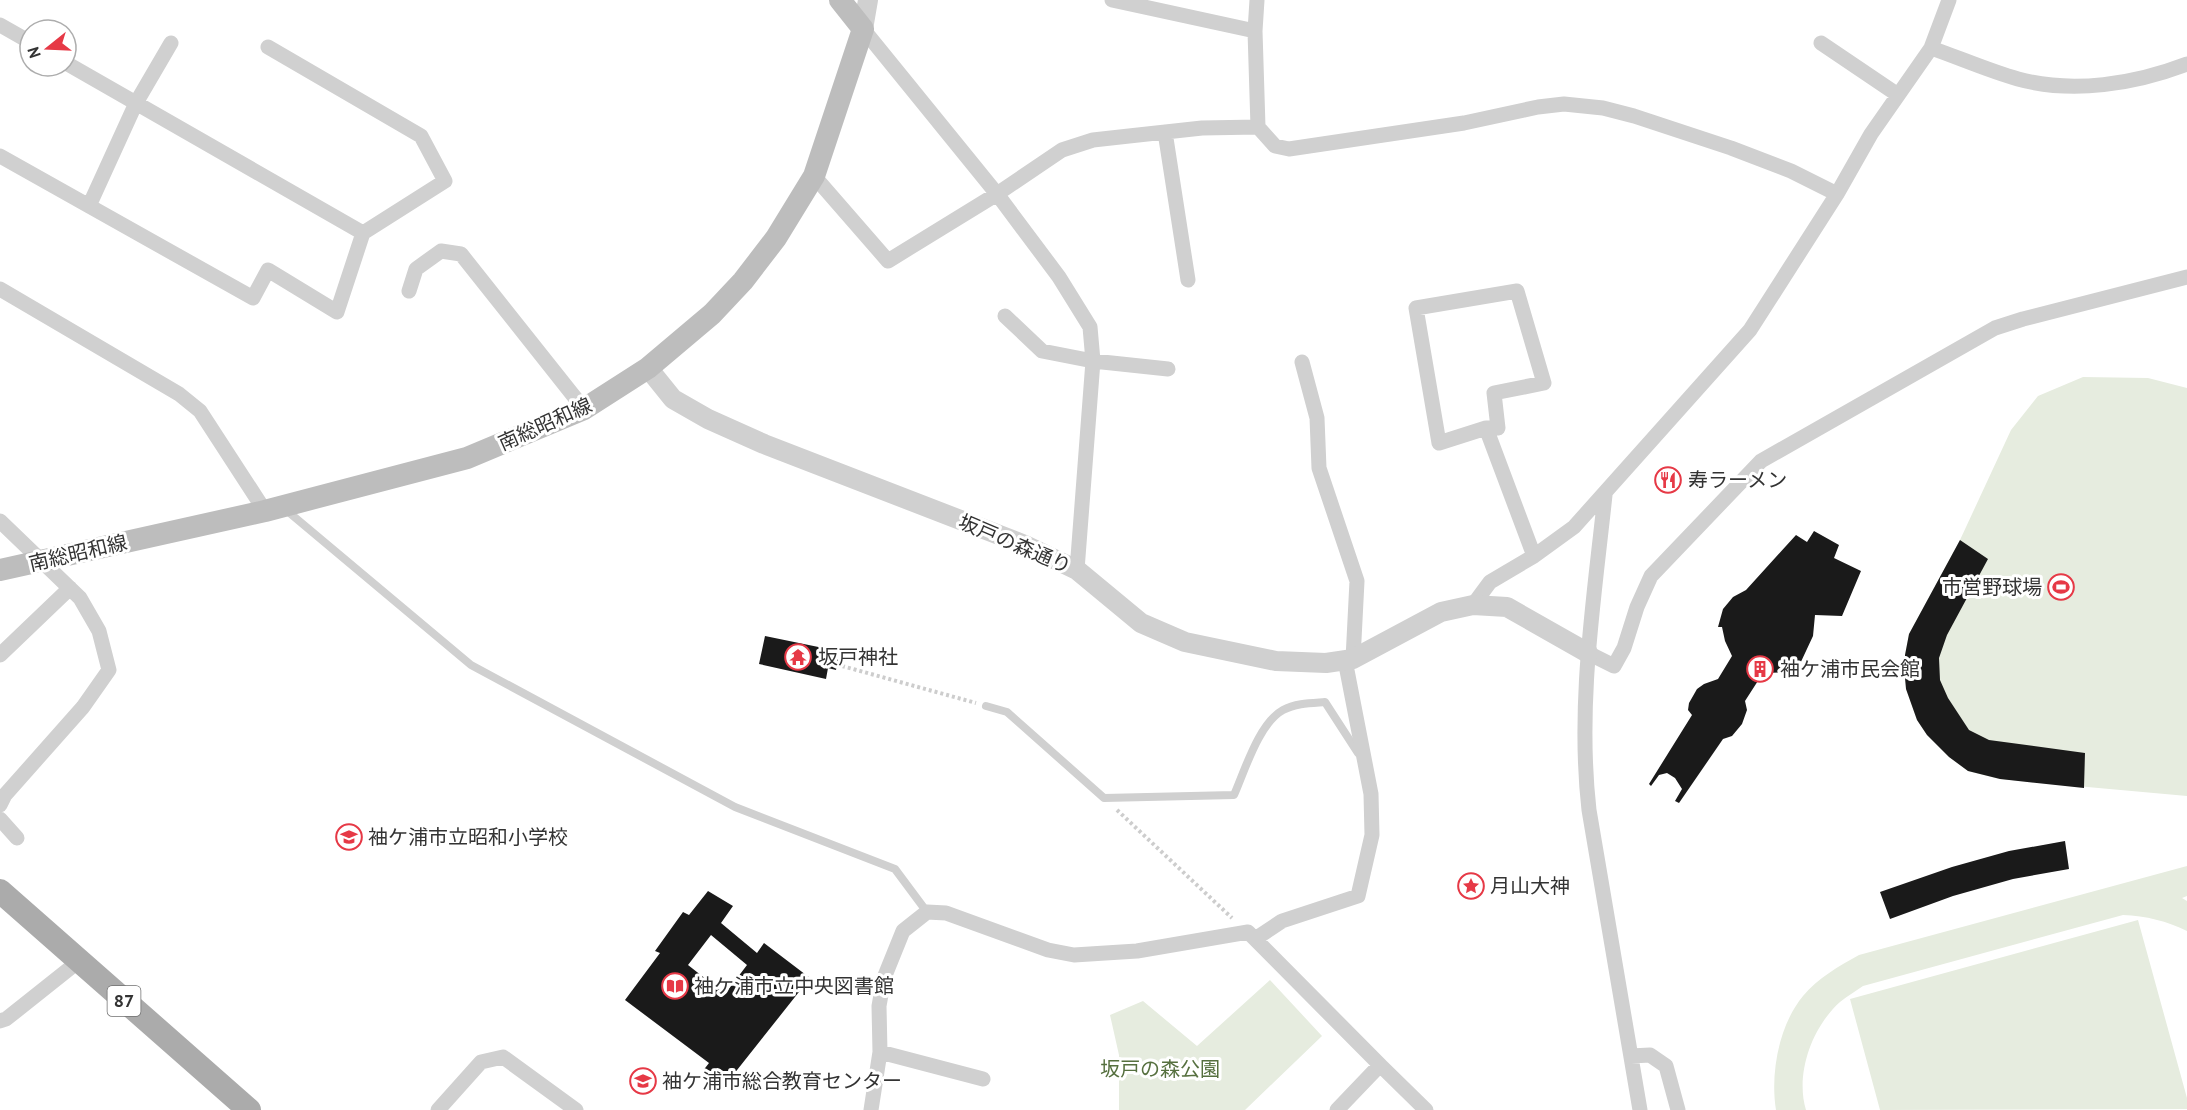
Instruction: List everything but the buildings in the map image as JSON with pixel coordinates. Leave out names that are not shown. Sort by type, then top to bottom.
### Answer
[{"type":"main road","points":[[840,0],[863,29]]},
{"type":"main road","name":"南総昭和線","points":[[0,570],[274,509],[467,458],[584,409],[648,368],[712,314],[743,281],[776,238],[814,176],[863,29]]},
{"type":"main road","name":"87","points":[[0,891],[249,1110]]},
{"type":"street","points":[[868,0],[863,29],[997,194],[1059,277],[1090,327],[1093,361],[1077,570]]},
{"type":"street","points":[[1112,0],[1153,4],[1255,31]]},
{"type":"street","points":[[1257,0],[1255,31],[1258,127],[1275,146],[1289,149],[1464,123],[1538,107],[1564,104],[1603,108],[1634,116],[1731,148],[1791,171],[1837,194]]},
{"type":"street","points":[[1473,605],[1490,582],[1534,556],[1574,527],[1750,330],[1837,194],[1871,134],[1931,48],[1948,0]]},
{"type":"street","points":[[0,25],[18,35]]},
{"type":"street","points":[[89,206],[136,103],[171,43]]},
{"type":"street","points":[[1821,43],[1898,95]]},
{"type":"street","points":[[0,156],[253,298],[268,270],[337,312],[363,233],[445,180],[421,136],[268,47]]},
{"type":"street","points":[[1931,48],[2019,79],[2053,86],[2093,85],[2136,80],[2187,64]]},
{"type":"street","points":[[78,70],[363,233]]},
{"type":"street","points":[[814,176],[888,261],[997,194],[1062,150],[1093,140],[1202,128],[1258,127]]},
{"type":"street","points":[[1165,132],[1188,280]]},
{"type":"street","points":[[409,291],[416,269],[441,251],[461,254],[584,409]]},
{"type":"street","points":[[1588,653],[1614,666],[1624,648],[1637,607],[1651,576],[1761,461],[1995,328],[2187,277]]},
{"type":"street","points":[[0,289],[180,394],[200,411],[274,509]]},
{"type":"street","points":[[1517,291],[1544,383],[1494,393],[1498,428],[1486,428],[1439,443],[1416,308],[1517,291]]},
{"type":"street","points":[[1005,316],[1042,351],[1093,361],[1168,369]]},
{"type":"street","points":[[875,1109],[880,1052],[879,1006],[884,978],[903,931],[927,912],[946,913],[1048,950],[1074,955],[1137,951],[1252,936],[1282,921],[1358,896],[1372,835],[1371,794],[1363,760],[1349,659],[1357,581],[1319,468],[1317,418],[1302,363]]},
{"type":"street","name":"坂戸の森通り","points":[[648,368],[673,399],[708,419],[764,444],[1024,545],[1077,570],[1141,623],[1185,642],[1276,661],[1326,663],[1349,659],[1441,612],[1473,605],[1508,607],[1588,653]]},
{"type":"street","points":[[1486,428],[1534,556]]},
{"type":"street","points":[[1605,495],[1588,653],[1584,716],[1585,772],[1589,810],[1640,1110]]},
{"type":"street","points":[[0,521],[80,598],[99,631],[109,669],[83,707],[5,795],[0,805]]},
{"type":"street","points":[[0,655],[70,588]]},
{"type":"street","points":[[0,819],[17,838]]},
{"type":"street","points":[[1252,936],[1426,1110]]},
{"type":"street","points":[[0,1021],[6,1019],[79,962]]},
{"type":"street","points":[[880,1052],[983,1079]]},
{"type":"street","points":[[1631,1056],[1650,1055],[1666,1066],[1678,1110]]},
{"type":"street","points":[[438,1110],[482,1062],[503,1058],[576,1110]]},
{"type":"street","points":[[1337,1110],[1380,1065]]},
{"type":"lane","points":[[274,509],[471,665],[735,807],[895,869],[927,912]]},
{"type":"lane","points":[[986,706],[1007,712],[1104,798],[1234,795],[1261,732],[1283,710],[1304,703],[1325,702],[1363,760]]},
{"type":"path","points":[[842,666],[986,706]]},
{"type":"path","points":[[1104,798],[1252,936]]},
{"type":"green space","name":"市営野球場","points":[[2083,377],[2148,378],[2187,388],[2187,796],[2000,779],[1968,771],[1949,757],[1927,735],[1917,720],[1906,689],[1905,655],[1909,634],[1960,540],[2011,430],[2038,396]]},
{"type":"green space","points":[[2187,866],[2187,896],[2182,898],[2187,901],[2187,931],[2156,920],[2123,915],[1863,986],[1830,1012],[1814,1038],[1808,1052],[1803,1081],[1806,1110],[1776,1110],[1774,1081],[1778,1050],[1788,1021],[1809,990],[1822,978],[1859,955]]},
{"type":"green space","points":[[2138,920],[2187,1098],[2187,1109],[1880,1110],[1850,999]]},
{"type":"green space","name":"坂戸の森公園","points":[[1270,980],[1322,1036],[1245,1110],[1119,1110],[1119,1055],[1110,1015],[1143,1001],[1197,1046]]},
{"type":"place","name":"寿ラーメン","points":[[1668,480]]},
{"type":"place","name":"市営野球場","points":[[2061,587]]},
{"type":"place","name":"坂戸神社","points":[[798,657]]},
{"type":"place","name":"袖ケ浦市民会館","points":[[1760,669]]},
{"type":"place","name":"袖ケ浦市立昭和小学校","points":[[349,837]]},
{"type":"place","name":"月山大神","points":[[1471,886]]},
{"type":"place","name":"袖ケ浦市立中央図書館","points":[[675,986]]},
{"type":"place","name":"袖ケ浦市総合教育センター","points":[[643,1081]]}]
